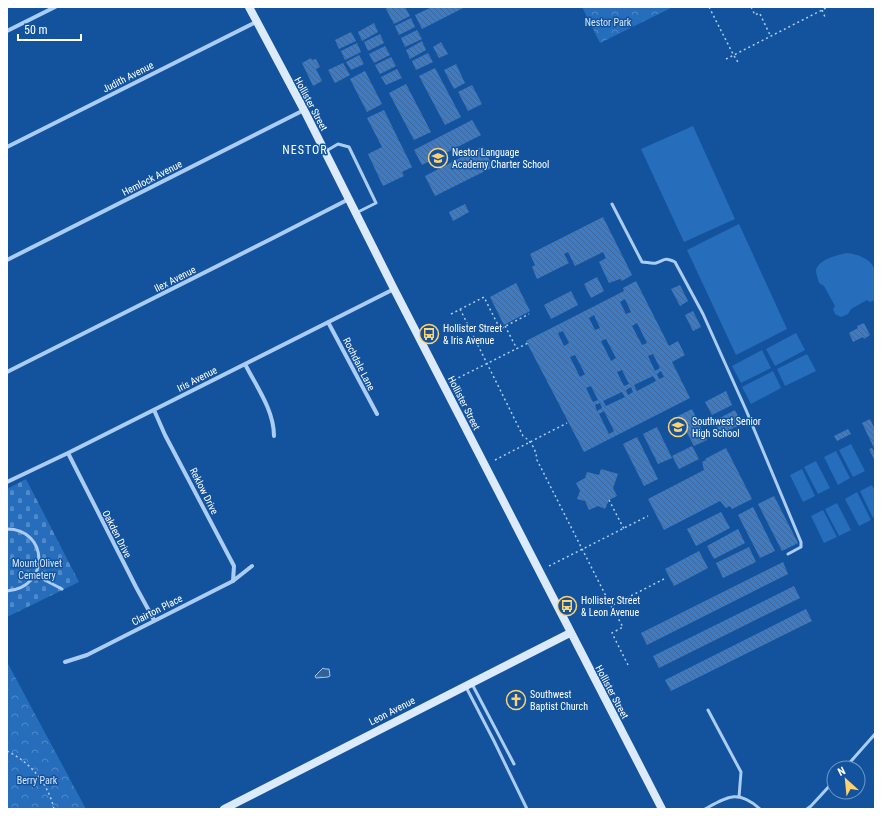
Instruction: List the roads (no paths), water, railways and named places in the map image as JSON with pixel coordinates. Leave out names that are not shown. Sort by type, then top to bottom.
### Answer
[{"type":"main road","name":"Hollister Street","points":[[248,7],[304,110],[570,633],[662,809]]},
{"type":"main road","name":"Leon Avenue","points":[[224,809],[570,633]]},
{"type":"street","points":[[7,31],[55,7]]},
{"type":"street","name":"Judith Avenue","points":[[7,147],[256,22]]},
{"type":"street","name":"Hemlock Avenue","points":[[7,260],[304,110]]},
{"type":"street","name":"Ilex Avenue","points":[[7,372],[349,198]]},
{"type":"street","name":"Iris Avenue","points":[[7,482],[68,453],[394,289]]},
{"type":"street","name":"Rochdale Lane","points":[[328,322],[377,414]]},
{"type":"street","points":[[245,364],[267,405],[271,417],[274,436]]},
{"type":"street","name":"Reklow Drive","points":[[154,410],[168,440],[234,566],[232,581]]},
{"type":"street","name":"Oakden Drive","points":[[68,453],[154,620]]},
{"type":"street","name":"Clairton Place","points":[[65,662],[87,655],[232,581],[252,566]]},
{"type":"lane","points":[[325,151],[338,144],[349,147],[376,203],[356,214]]},
{"type":"lane","points":[[612,204],[642,262],[655,263],[668,258],[675,262],[703,314],[746,410],[801,542],[801,547],[788,554]]},
{"type":"lane","points":[[7,529],[22,532],[27,535],[36,545],[39,558],[36,575],[30,582],[20,589],[7,592]]},
{"type":"lane","points":[[36,575],[62,589]]},
{"type":"lane","points":[[468,684],[514,764]]},
{"type":"lane","points":[[468,684],[527,809]]},
{"type":"lane","points":[[708,710],[741,772],[739,797]]},
{"type":"lane","points":[[852,760],[875,734]]},
{"type":"lane","points":[[806,809],[811,806],[826,790]]},
{"type":"lane","points":[[705,809],[728,797],[739,797],[752,802],[760,809]]},
{"type":"water","points":[[323,668],[329,669],[330,676],[316,678],[315,676]]},
{"type":"place","name":"Nestor Language Academy Charter School","points":[[438,158]]},
{"type":"place","name":"Hollister Street & Iris Avenue","points":[[429,334]]},
{"type":"place","name":"Southwest Senior High School","points":[[678,427]]},
{"type":"place","name":"Hollister Street & Leon Avenue","points":[[567,606]]},
{"type":"place","name":"Southwest Baptist Church","points":[[516,700]]},
{"type":"district","name":"NESTOR","points":[[305,150]]},
{"type":"park label","name":"Nestor Park","points":[[608,22]]},
{"type":"park label","name":"Mount Olivet Cemetery","points":[[37,568]]},
{"type":"park label","name":"Berry Park","points":[[37,780]]}]
